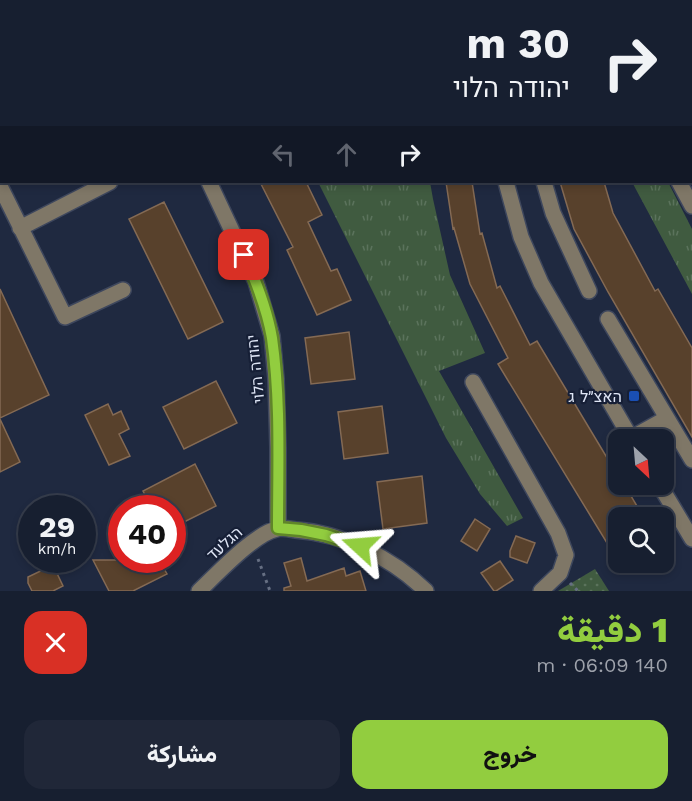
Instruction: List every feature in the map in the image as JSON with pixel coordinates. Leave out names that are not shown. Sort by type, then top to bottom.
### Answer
[{"type":"street","points":[[20,228],[108,183]]},
{"type":"street","name":"יהודה הלוי","points":[[209,183],[256,282],[272,336],[279,448],[278,528]]},
{"type":"street","points":[[506,183],[521,237],[541,283],[626,429]]},
{"type":"street","points":[[544,183],[553,213],[589,291]]},
{"type":"street","points":[[680,183],[692,206]]},
{"type":"street","points":[[0,186],[4,207],[20,228],[65,317],[123,290]]},
{"type":"street","points":[[608,319],[692,460]]},
{"type":"street","points":[[473,382],[558,533],[566,555],[560,573],[541,591]]},
{"type":"street","points":[[649,429],[667,418]]},
{"type":"street","points":[[666,495],[692,539]]},
{"type":"street","points":[[278,528],[326,535],[360,546],[415,580],[426,591]]},
{"type":"street","name":"הגלעד","points":[[199,591],[257,538],[278,528]]},
{"type":"path","points":[[251,543],[270,591]]},
{"type":"green space","points":[[318,183],[430,183],[450,275],[485,353],[439,371],[523,518],[507,526],[480,494],[446,438]]},
{"type":"green space","points":[[633,183],[669,183],[692,229],[692,294]]},
{"type":"green space","points":[[595,569],[609,591],[558,591]]},
{"type":"building","points":[[261,183],[306,183],[322,215],[308,222],[331,271],[337,269],[351,300],[317,315],[287,250],[293,247]]},
{"type":"building","points":[[446,183],[472,183],[480,234],[482,233],[497,288],[500,286],[530,345],[537,341],[608,459],[608,495],[630,495],[638,507],[608,507],[608,545],[498,364],[508,358],[470,284],[454,228]]},
{"type":"building","points":[[560,183],[604,183],[613,213],[655,291],[658,289],[692,348],[692,437],[608,292],[574,229]]},
{"type":"building","points":[[164,202],[223,322],[188,339],[129,219]]},
{"type":"building","points":[[0,289],[49,395],[0,418]]},
{"type":"building","points":[[349,332],[355,379],[311,384],[305,338]]},
{"type":"building","points":[[216,381],[237,423],[184,449],[163,407]]},
{"type":"building","points":[[108,404],[113,415],[121,411],[129,429],[119,434],[130,456],[109,465],[85,415]]},
{"type":"building","points":[[382,406],[388,453],[344,459],[338,412]]},
{"type":"building","points":[[0,419],[20,462],[0,472]]},
{"type":"building","points":[[195,464],[216,506],[186,521],[186,495],[145,495],[143,491]]},
{"type":"building","points":[[422,476],[427,523],[383,529],[377,482]]},
{"type":"building","points":[[475,519],[490,529],[477,551],[461,541]]},
{"type":"building","points":[[516,536],[535,543],[527,563],[510,557]]},
{"type":"building","points":[[301,558],[307,581],[344,568],[346,576],[360,571],[366,591],[284,591],[284,588],[291,586],[284,563]]},
{"type":"building","points":[[96,560],[108,560],[108,573],[167,574],[133,591],[109,591],[96,566]]},
{"type":"building","points":[[500,561],[513,580],[494,591],[481,573]]},
{"type":"building","points":[[36,573],[57,573],[63,586],[53,591],[32,591],[28,577]]},
{"type":"place","name":"האצ״ל ג","points":[[634,396]]},
{"type":"route","points":[[244,255],[256,282],[272,336],[279,448],[278,528],[326,535],[360,546]]}]
